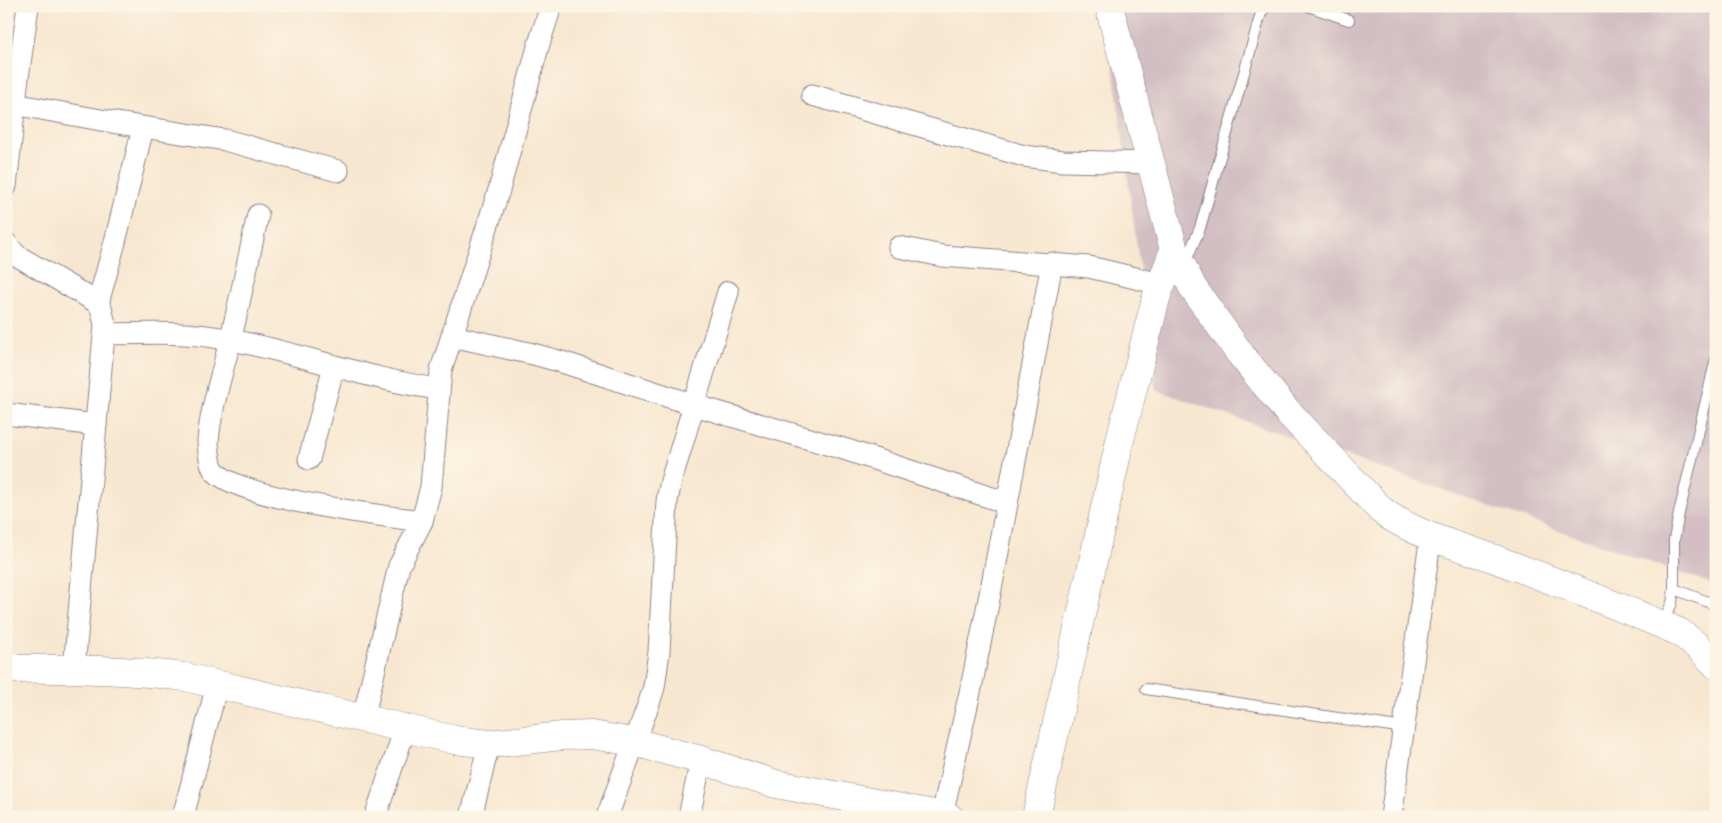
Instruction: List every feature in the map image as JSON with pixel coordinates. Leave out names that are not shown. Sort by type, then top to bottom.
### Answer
[{"type":"street","points":[[6,186],[14,104],[28,6]]},
{"type":"street","points":[[363,719],[399,566],[422,522],[431,487],[442,370],[499,190],[550,6]]},
{"type":"street","points":[[1036,817],[1121,436],[1173,267],[1152,163],[1109,6]]},
{"type":"street","points":[[812,95],[1024,156],[1063,161],[1152,163]]},
{"type":"street","points":[[14,104],[143,128],[225,140],[338,171]]},
{"type":"street","points":[[98,303],[143,128]]},
{"type":"street","points":[[258,215],[218,387],[208,443],[213,469],[221,477],[256,492],[340,509],[422,522]]},
{"type":"street","points":[[6,243],[16,255],[98,303],[103,314],[105,334],[74,668]]},
{"type":"street","points":[[899,246],[942,256],[1089,267],[1173,267],[1193,288],[1242,355],[1286,410],[1381,510],[1393,519],[1431,536],[1504,562],[1679,632],[1694,643],[1716,665]]},
{"type":"street","points":[[6,668],[74,668],[184,676],[455,740],[488,744],[586,735],[634,742],[701,760],[776,784],[945,816],[1052,264]]},
{"type":"street","points":[[607,817],[649,703],[657,670],[667,501],[671,481],[728,292]]},
{"type":"street","points":[[105,334],[182,334],[230,340],[392,382],[439,390]]},
{"type":"street","points":[[452,336],[533,354],[694,405],[847,450],[1007,503]]},
{"type":"street","points":[[309,459],[334,366]]},
{"type":"street","points":[[6,414],[96,425]]},
{"type":"street","points":[[1391,817],[1431,536]]},
{"type":"street","points":[[183,817],[218,685]]},
{"type":"street","points":[[375,817],[406,729]]},
{"type":"street","points":[[471,817],[488,744]]},
{"type":"street","points":[[689,817],[701,760]]},
{"type":"lane","points":[[1173,267],[1200,228],[1261,13],[1266,6]]},
{"type":"lane","points":[[1308,6],[1349,20]]},
{"type":"lane","points":[[1662,625],[1672,603],[1674,589],[1674,540],[1679,513],[1716,359]]},
{"type":"lane","points":[[1674,589],[1716,605]]},
{"type":"lane","points":[[1146,689],[1404,728]]},
{"type":"shaded area","points":[[1105,6],[1716,6],[1716,585],[1156,390]]}]
